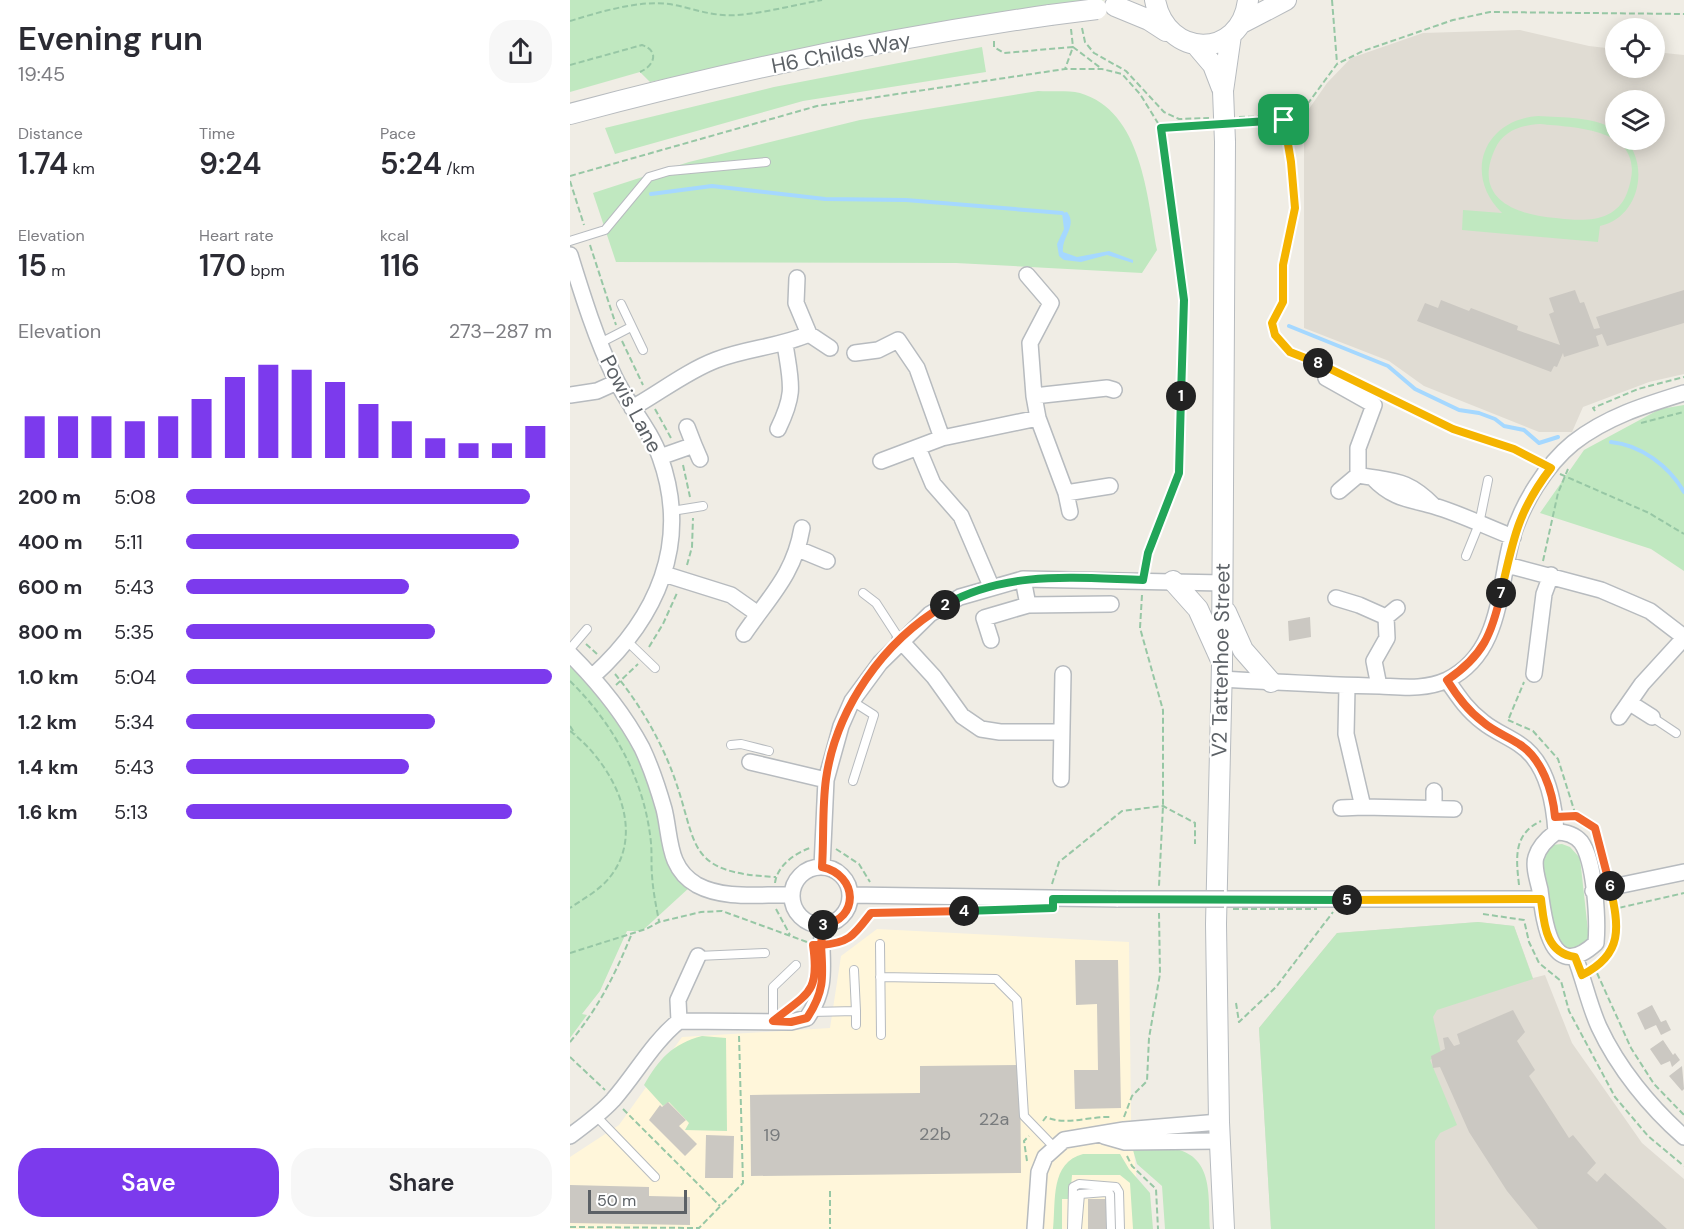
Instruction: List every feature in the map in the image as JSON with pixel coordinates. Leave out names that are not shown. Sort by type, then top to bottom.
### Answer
[{"type":"street","points":[[1155,0],[1158,15],[1165,27],[1176,37]]},
{"type":"street","name":"V2 Tattenhoe Street","points":[[1224,1229],[1219,1122],[1216,924],[1223,604],[1225,142],[1223,91],[1235,30],[1248,0]]},
{"type":"street","points":[[1196,45],[1208,45],[1287,0]]},
{"type":"street","name":"H6 Childs Way","points":[[576,112],[793,62],[992,23],[1105,9],[1149,20],[1176,37],[1196,45]]},
{"type":"street","name":"V2 Tattenhoe Street","points":[[1196,45],[1213,65],[1223,91]]},
{"type":"street","name":"Powis Lane","points":[[570,255],[600,343],[617,382],[660,457],[672,511],[663,574],[648,612],[627,642],[593,676]]},
{"type":"street","points":[[1027,275],[1052,303],[1030,343],[1034,396],[1038,418],[1066,493],[1070,512]]},
{"type":"street","points":[[797,278],[796,303],[809,334],[830,348]]},
{"type":"street","points":[[632,408],[714,360],[751,349],[785,344],[809,334]]},
{"type":"street","points":[[855,353],[878,350],[898,340],[917,368],[942,438]]},
{"type":"street","points":[[778,429],[791,397],[785,344]]},
{"type":"street","points":[[1327,373],[1374,405],[1358,448],[1366,476]]},
{"type":"street","points":[[570,395],[597,391],[617,382]]},
{"type":"street","points":[[1034,396],[1107,388],[1114,390]]},
{"type":"street","points":[[1173,581],[1198,609],[1222,671],[1271,682],[1347,687],[1427,686],[1447,680],[1464,668],[1484,647],[1495,622],[1513,537],[1532,492],[1557,473],[1572,445],[1596,427],[1637,408],[1684,393]]},
{"type":"street","points":[[880,461],[942,438],[1038,418]]},
{"type":"street","points":[[660,457],[697,452],[687,427]]},
{"type":"street","points":[[918,448],[933,484],[961,516],[991,586]]},
{"type":"street","points":[[1339,491],[1366,476],[1394,479],[1418,491],[1434,506],[1513,537]]},
{"type":"street","points":[[1066,493],[1110,486]]},
{"type":"street","points":[[744,634],[778,590],[798,549],[802,528]]},
{"type":"street","points":[[798,549],[827,561]]},
{"type":"street","points":[[1508,565],[1601,590],[1650,611],[1684,638],[1641,684],[1619,717]]},
{"type":"street","points":[[663,574],[731,595],[758,614]]},
{"type":"street","points":[[1529,676],[1546,574]]},
{"type":"street","points":[[1023,579],[1028,605]]},
{"type":"street","points":[[822,867],[826,780],[833,746],[852,701],[900,640],[930,614],[960,597],[991,586],[1023,579],[1223,583]]},
{"type":"street","points":[[1336,598],[1391,613],[1387,638],[1374,661],[1379,686]]},
{"type":"street","points":[[991,640],[984,618],[1028,605],[1111,604]]},
{"type":"street","points":[[1223,604],[1243,650],[1271,682]]},
{"type":"street","points":[[900,640],[934,677],[962,716],[981,729],[1000,732],[1060,732]]},
{"type":"street","points":[[570,654],[593,676],[626,719],[643,750],[664,810],[672,855],[679,869],[695,884],[714,892],[792,895]]},
{"type":"street","points":[[1061,779],[1060,732],[1063,675]]},
{"type":"street","points":[[1447,680],[1464,706],[1484,724],[1522,745],[1538,764],[1550,790],[1555,824],[1535,858],[1545,931],[1553,946],[1564,956],[1575,957],[1585,953],[1596,943],[1597,928],[1593,891],[1587,856],[1581,843],[1572,834],[1555,824]]},
{"type":"street","points":[[1347,687],[1346,734],[1363,807]]},
{"type":"street","points":[[1630,703],[1652,717]]},
{"type":"street","points":[[750,762],[767,759],[826,780]]},
{"type":"street","points":[[1434,791],[1434,809]]},
{"type":"street","points":[[1341,807],[1454,809]]},
{"type":"street","points":[[822,867],[838,873],[848,886],[850,895],[847,909],[842,916],[822,925],[804,920],[793,904],[792,895],[798,878],[805,872],[822,867]]},
{"type":"street","points":[[1593,891],[1684,872]]},
{"type":"street","points":[[850,895],[1053,899],[1224,899],[1315,905],[1541,899]]},
{"type":"street","points":[[570,1136],[597,1117],[614,1099],[662,1035],[679,1021],[791,1022],[807,1018],[824,981],[822,925]]},
{"type":"street","points":[[679,1021],[678,1000],[698,956]]},
{"type":"street","points":[[1575,957],[1588,972],[1599,1027],[1632,1079],[1665,1120],[1684,1137]]},
{"type":"street","points":[[1035,1229],[1039,1172],[1045,1157],[1054,1147],[1076,1136],[1219,1122]]},
{"type":"street","points":[[1099,1134],[1125,1142],[1220,1142]]},
{"type":"lane","points":[[570,241],[605,230],[649,177],[669,171],[766,162]]},
{"type":"lane","points":[[621,304],[643,350]]},
{"type":"lane","points":[[600,343],[631,327]]},
{"type":"lane","points":[[1466,556],[1479,524],[1488,480]]},
{"type":"lane","points":[[672,511],[704,506]]},
{"type":"lane","points":[[863,593],[876,603],[900,640]]},
{"type":"lane","points":[[570,649],[587,629]]},
{"type":"lane","points":[[627,642],[655,668]]},
{"type":"lane","points":[[852,701],[874,715],[853,781]]},
{"type":"lane","points":[[1652,717],[1676,733]]},
{"type":"lane","points":[[731,745],[741,744],[767,759]]},
{"type":"lane","points":[[880,944],[881,1035]]},
{"type":"lane","points":[[698,956],[765,953]]},
{"type":"lane","points":[[773,1021],[773,987],[796,965]]},
{"type":"lane","points":[[854,970],[856,1025]]},
{"type":"lane","points":[[880,977],[996,979],[1017,1000],[1024,1116],[1054,1147]]},
{"type":"lane","points":[[811,1012],[856,1011]]},
{"type":"lane","points":[[597,1117],[656,1177]]},
{"type":"lane","points":[[1072,1229],[1071,1194],[1073,1187],[1079,1184],[1116,1187],[1119,1192],[1120,1229]]},
{"type":"lane","points":[[1077,1229],[1080,1194],[1106,1192],[1110,1194],[1111,1229]]},
{"type":"path","points":[[570,21],[645,4],[668,4],[706,15],[737,15],[822,0]]},
{"type":"path","points":[[1332,0],[1337,63]]},
{"type":"path","points":[[1105,9],[1084,38],[1094,53],[1126,71],[1164,112],[1179,118],[1215,118]]},
{"type":"path","points":[[1239,123],[1284,120],[1296,114],[1309,102],[1337,63],[1363,51],[1471,15],[1490,12],[1684,14]]},
{"type":"path","points":[[1065,69],[1073,47],[1071,24]]},
{"type":"path","points":[[1003,38],[994,40],[994,47],[1004,53],[1073,47],[1102,69]]},
{"type":"path","points":[[570,64],[642,45],[648,47],[654,54],[654,60],[650,68],[640,72]]},
{"type":"path","points":[[570,176],[817,106],[1065,69],[1102,69],[1122,74],[1140,94],[1161,128],[1184,300],[1179,473],[1148,553],[1143,580],[1140,628],[1163,710],[1163,806],[1159,894]]},
{"type":"path","points":[[1239,117],[1280,116],[1284,120],[1293,174],[1295,208],[1283,265],[1283,302],[1272,323],[1275,335],[1290,352],[1327,373]]},
{"type":"path","points":[[1161,128],[1216,124]]},
{"type":"path","points":[[1381,394],[1453,429],[1514,449],[1557,473],[1649,513],[1684,534]]},
{"type":"path","points":[[1631,424],[1684,412]]},
{"type":"path","points":[[1546,574],[1557,473],[1570,464]]},
{"type":"path","points":[[580,637],[607,664],[653,730],[673,774],[691,839],[699,850],[714,865],[736,875],[776,878]]},
{"type":"path","points":[[1509,718],[1529,676]]},
{"type":"path","points":[[570,681],[593,704],[633,770],[646,814],[659,922]]},
{"type":"path","points":[[570,726],[603,765],[616,788],[627,833],[622,857],[610,877],[570,908]]},
{"type":"path","points":[[570,731],[577,736]]},
{"type":"path","points":[[1053,899],[1052,878],[1059,862],[1122,812],[1163,806],[1195,823],[1195,844]]},
{"type":"path","points":[[1600,848],[1595,828],[1585,819],[1576,816],[1555,824],[1531,826],[1522,835],[1515,853],[1528,942],[1539,963],[1561,981],[1569,1011],[1616,1097],[1648,1136],[1684,1166]]},
{"type":"path","points":[[1610,887],[1616,942],[1605,961],[1588,972],[1654,1084],[1684,1115]]},
{"type":"path","points":[[1614,909],[1684,894]]},
{"type":"path","points":[[1236,1003],[1239,1022],[1276,987],[1335,910],[1315,905]]},
{"type":"path","points":[[1124,1117],[1132,1096],[1147,1082],[1149,1038],[1160,974],[1158,906]]},
{"type":"path","points":[[570,953],[659,922],[701,912],[722,911],[821,945],[837,944],[852,938],[871,913],[953,911]]},
{"type":"path","points":[[1479,914],[1524,920]]},
{"type":"path","points":[[570,1042],[588,1021],[615,976],[632,933]]},
{"type":"path","points":[[773,1021],[809,990]]},
{"type":"path","points":[[570,1227],[699,1228],[744,1183],[739,1022]]},
{"type":"path","points":[[570,1056],[720,1206]]},
{"type":"path","points":[[1125,1142],[1126,1152],[1132,1166],[1156,1189],[1158,1229]]},
{"type":"path","points":[[830,1191],[830,1229]]},
{"type":"shaded area","points":[[1520,30],[1605,48],[1605,78],[1665,78],[1665,53],[1684,55],[1684,374],[1649,382],[1583,407],[1572,432],[1539,432],[1424,386],[1389,361],[1304,328],[1304,116],[1327,83],[1351,58],[1423,33]]},
{"type":"shaded area","points":[[1478,922],[1514,926],[1533,978],[1545,975],[1572,1043],[1642,1143],[1684,1179],[1684,1229],[1271,1229],[1259,1028],[1337,933]]},
{"type":"shaded area","points":[[877,929],[1129,942],[1131,1119],[1141,1229],[570,1229],[570,1157],[619,1125],[682,1037],[830,1028],[841,956]]},
{"type":"green space","points":[[570,0],[1105,0],[783,54],[650,82],[640,72],[570,92]]},
{"type":"green space","points":[[982,47],[986,72],[803,101],[615,154],[605,128],[774,87]]},
{"type":"green space","points":[[1038,91],[1080,93],[1101,103],[1117,118],[1129,136],[1145,181],[1157,250],[1142,273],[956,263],[616,262],[593,193],[689,162],[860,120]]},
{"type":"green space","points":[[1538,116],[1588,120],[1605,124],[1605,135],[1574,127],[1540,124],[1526,126],[1508,133],[1498,143],[1489,166],[1489,180],[1494,192],[1513,208],[1541,216],[1587,220],[1606,215],[1614,210],[1622,203],[1627,193],[1632,172],[1629,156],[1625,150],[1632,150],[1637,164],[1636,190],[1631,203],[1623,213],[1613,221],[1600,226],[1598,242],[1462,230],[1463,210],[1502,213],[1490,198],[1483,182],[1482,167],[1485,152],[1492,138],[1519,120]]},
{"type":"green space","points":[[1684,405],[1684,571],[1651,549],[1540,513],[1584,450],[1660,409]]},
{"type":"green space","points":[[570,665],[593,688],[629,739],[656,797],[690,887],[642,931],[627,931],[600,991],[582,1014],[587,1015],[570,1038]]},
{"type":"green space","points":[[1562,844],[1570,847],[1580,858],[1589,940],[1581,950],[1559,948],[1550,926],[1541,860],[1551,845]]},
{"type":"green space","points":[[1478,922],[1514,926],[1533,979],[1437,1010],[1433,1017],[1441,1053],[1430,1060],[1457,1125],[1440,1133],[1435,1141],[1435,1229],[1271,1229],[1259,1028],[1337,933]]},
{"type":"green space","points":[[702,1036],[726,1038],[727,1131],[685,1130],[689,1123],[669,1102],[663,1106],[644,1085],[661,1060],[674,1048]]},
{"type":"green space","points":[[1175,1149],[1188,1153],[1203,1169],[1208,1192],[1210,1229],[1165,1229],[1162,1186],[1137,1164],[1133,1150]]},
{"type":"green space","points":[[1083,1154],[1120,1154],[1129,1169],[1150,1193],[1153,1229],[1133,1229],[1130,1183],[1120,1175],[1072,1175],[1070,1199],[1062,1199],[1062,1229],[1053,1229],[1055,1195],[1060,1174],[1065,1165]]},
{"type":"water","points":[[1067,212],[1071,222],[1064,241],[1063,252],[1077,257],[1109,251],[1133,260],[1133,263],[1107,255],[1081,262],[1064,260],[1059,256],[1057,244],[1064,229],[1062,213]]},
{"type":"building","points":[[1575,290],[1580,303],[1584,302],[1594,329],[1600,328],[1596,317],[1684,290],[1684,323],[1607,346],[1602,334],[1596,336],[1599,346],[1564,357],[1563,353],[1557,367],[1554,366],[1551,372],[1417,321],[1425,303],[1438,308],[1441,300],[1469,311],[1471,308],[1518,326],[1517,330],[1560,345],[1549,314],[1554,312],[1549,298]]},
{"type":"building","points":[[1310,617],[1311,637],[1289,641],[1288,621]]},
{"type":"building","points":[[1075,960],[1118,960],[1121,1108],[1075,1109],[1074,1070],[1098,1070],[1097,1004],[1076,1005]]},
{"type":"building","points":[[1652,1005],[1661,1022],[1666,1020],[1671,1030],[1661,1035],[1656,1025],[1645,1030],[1637,1013]]},
{"type":"building","points":[[1513,1010],[1525,1032],[1517,1041],[1535,1070],[1529,1076],[1569,1138],[1573,1135],[1596,1163],[1587,1173],[1597,1182],[1605,1173],[1667,1229],[1538,1229],[1507,1191],[1469,1132],[1440,1067],[1433,1068],[1431,1056],[1445,1049],[1443,1038],[1448,1037],[1454,1046],[1460,1044],[1457,1034]]},
{"type":"building","points":[[1663,1040],[1673,1055],[1675,1053],[1680,1060],[1672,1067],[1670,1061],[1661,1065],[1650,1049]]},
{"type":"building","points":[[1020,1065],[1021,1173],[751,1176],[750,1095],[920,1093],[920,1066]]},
{"type":"building","points":[[1682,1066],[1684,1089],[1682,1091],[1669,1076]]},
{"type":"building","points":[[668,1102],[686,1120],[679,1126],[697,1144],[685,1156],[649,1120],[660,1105],[662,1107]]},
{"type":"building","points":[[706,1135],[734,1136],[733,1178],[705,1178]]},
{"type":"building","points":[[570,1185],[649,1187],[649,1196],[690,1197],[690,1225],[570,1223]]},
{"type":"building","points":[[1088,1199],[1109,1199],[1109,1229],[1088,1229]]},
{"type":"waterway","points":[[651,194],[712,186],[825,199],[906,200],[1062,213]]},
{"type":"waterway","points":[[1289,326],[1388,366],[1415,389],[1459,410],[1479,413],[1495,419],[1504,426],[1524,430],[1539,443],[1558,437]]},
{"type":"waterway","points":[[1611,442],[1633,447],[1653,458],[1684,492]]},
{"type":"route","points":[[1284,120],[1161,128],[1176,226],[1184,300],[1179,473],[1148,553],[1143,580],[1023,579],[991,586],[960,597],[930,614],[900,640],[880,663],[860,687],[852,701],[833,746],[826,780],[822,867],[838,873],[844,879],[850,895],[847,909],[836,921],[822,925],[821,945],[813,945],[816,963],[813,986],[773,1021],[791,1022],[807,1018],[816,1005],[824,981],[821,945],[837,944],[852,938],[871,913],[1053,908],[1053,899],[1541,899],[1545,931],[1553,946],[1564,956],[1575,957],[1582,975],[1605,961],[1610,953],[1616,942],[1614,909],[1595,828],[1585,819],[1576,816],[1555,817],[1550,790],[1538,764],[1522,745],[1484,724],[1464,706],[1447,680],[1464,668],[1484,647],[1495,622],[1513,537],[1532,492],[1551,468],[1514,449],[1453,429],[1308,358],[1290,352],[1275,335],[1272,323],[1283,302],[1283,265],[1295,208],[1284,120]]}]
